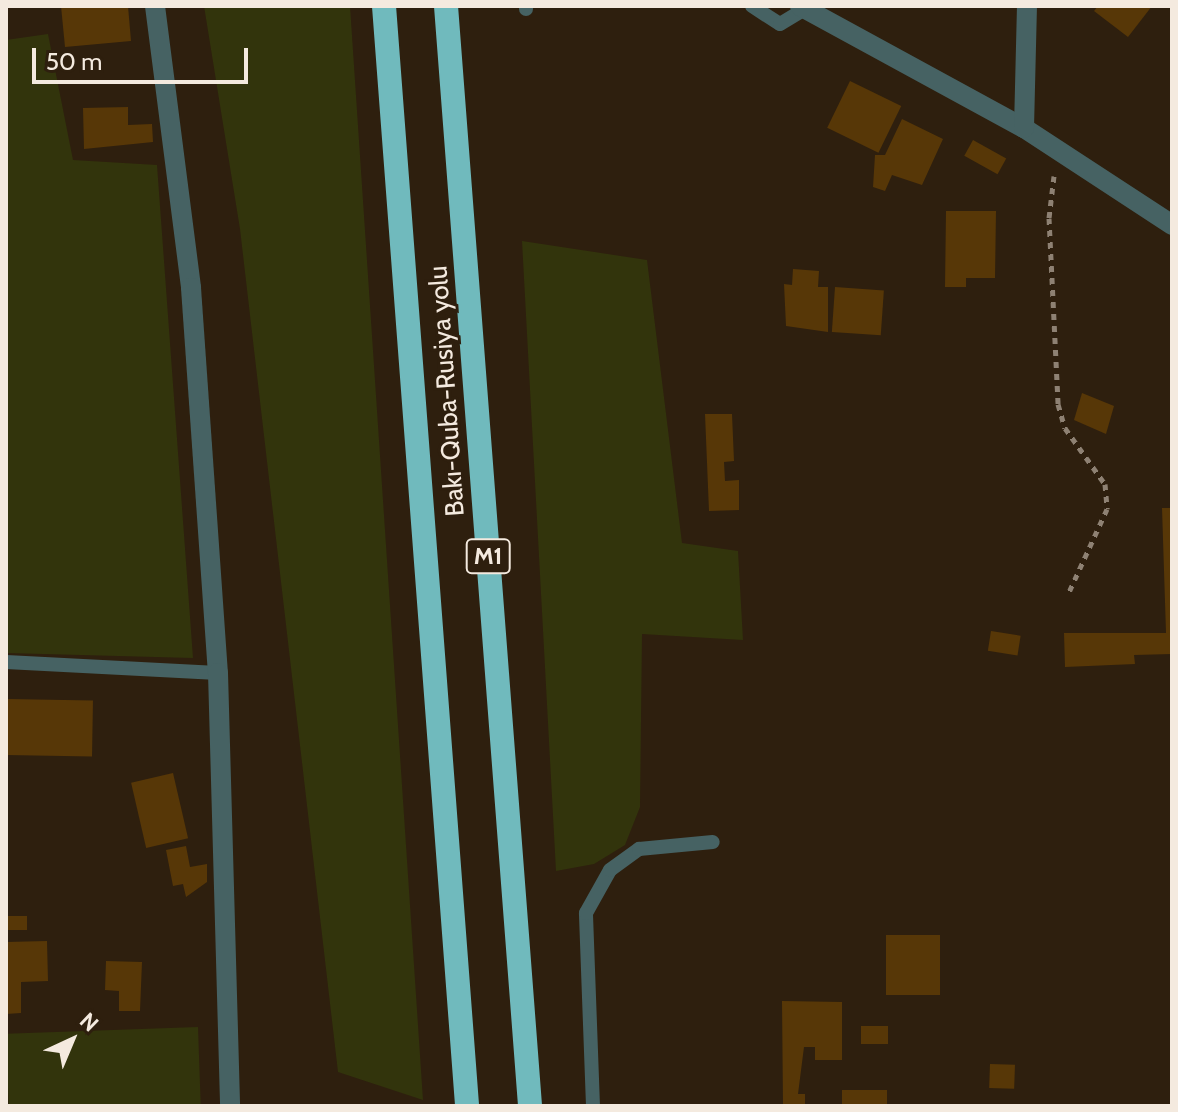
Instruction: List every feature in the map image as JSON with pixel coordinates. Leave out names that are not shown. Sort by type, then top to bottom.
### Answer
[{"type":"highway","name":"Bakı-Quba-Rusiya yolu","points":[[384,6],[467,1106]]},
{"type":"highway","name":"Bakı-Quba-Rusiya yolu","points":[[446,6],[530,1106]]},
{"type":"street","points":[[155,6],[191,288],[218,673],[230,1106]]},
{"type":"street","points":[[1024,128],[1027,6]]},
{"type":"street","points":[[803,7],[1024,128],[1171,223]]},
{"type":"lane","points":[[752,6],[780,24],[803,7]]},
{"type":"lane","points":[[6,662],[218,673]]},
{"type":"lane","points":[[593,1106],[586,913],[610,870],[639,849],[713,842]]},
{"type":"path","points":[[1060,152],[1049,218],[1058,404],[1065,428],[1105,484],[1107,509],[1068,594]]},
{"type":"shaded area","points":[[204,6],[350,6],[423,1100],[338,1072],[240,229]]},
{"type":"shaded area","points":[[48,34],[73,160],[157,165],[193,658],[6,653],[6,40]]},
{"type":"shaded area","points":[[522,241],[647,260],[682,543],[738,551],[743,640],[642,634],[640,807],[625,845],[594,864],[556,871]]},
{"type":"shaded area","points":[[198,1027],[201,1106],[9,1106],[6,1034]]},
{"type":"building","points":[[61,6],[128,6],[131,41],[65,47]]},
{"type":"building","points":[[1098,6],[1152,6],[1128,37],[1094,11]]},
{"type":"building","points":[[850,81],[901,106],[878,153],[827,128]]},
{"type":"building","points":[[128,107],[128,125],[152,124],[153,142],[84,149],[83,108]]},
{"type":"building","points":[[902,119],[943,139],[922,185],[892,175],[885,191],[873,187],[875,155],[885,155]]},
{"type":"building","points":[[973,140],[1006,158],[998,174],[964,156]]},
{"type":"building","points":[[946,211],[996,211],[995,278],[966,278],[966,287],[945,287]]},
{"type":"building","points":[[793,269],[819,271],[818,287],[828,287],[828,332],[786,326],[784,284],[792,285]]},
{"type":"building","points":[[835,287],[884,290],[881,335],[832,332]]},
{"type":"building","points":[[1082,393],[1114,406],[1106,434],[1074,420]]},
{"type":"building","points":[[705,414],[732,414],[734,461],[724,462],[725,481],[739,480],[739,510],[709,511]]},
{"type":"building","points":[[1162,508],[1172,508],[1172,654],[1134,655],[1135,664],[1065,667],[1064,633],[1166,633]]},
{"type":"building","points":[[991,631],[1021,636],[1018,655],[988,651]]},
{"type":"building","points":[[7,699],[93,701],[92,756],[6,755]]},
{"type":"building","points":[[173,773],[188,838],[146,848],[131,783]]},
{"type":"building","points":[[186,846],[190,867],[207,864],[207,882],[186,897],[183,884],[173,886],[166,850]]},
{"type":"building","points":[[6,916],[27,916],[27,930],[6,930]]},
{"type":"building","points":[[886,935],[940,935],[940,995],[886,995]]},
{"type":"building","points":[[47,941],[48,981],[21,982],[21,1013],[6,1014],[6,942]]},
{"type":"building","points":[[106,961],[142,962],[140,1011],[119,1011],[119,991],[105,990]]},
{"type":"building","points":[[782,1001],[842,1002],[842,1060],[815,1060],[815,1047],[804,1047],[798,1094],[805,1094],[805,1106],[783,1106]]},
{"type":"building","points":[[861,1026],[888,1026],[888,1044],[861,1044]]},
{"type":"building","points":[[990,1064],[1015,1065],[1014,1089],[989,1088]]},
{"type":"building","points":[[842,1090],[887,1090],[887,1106],[842,1106]]}]
